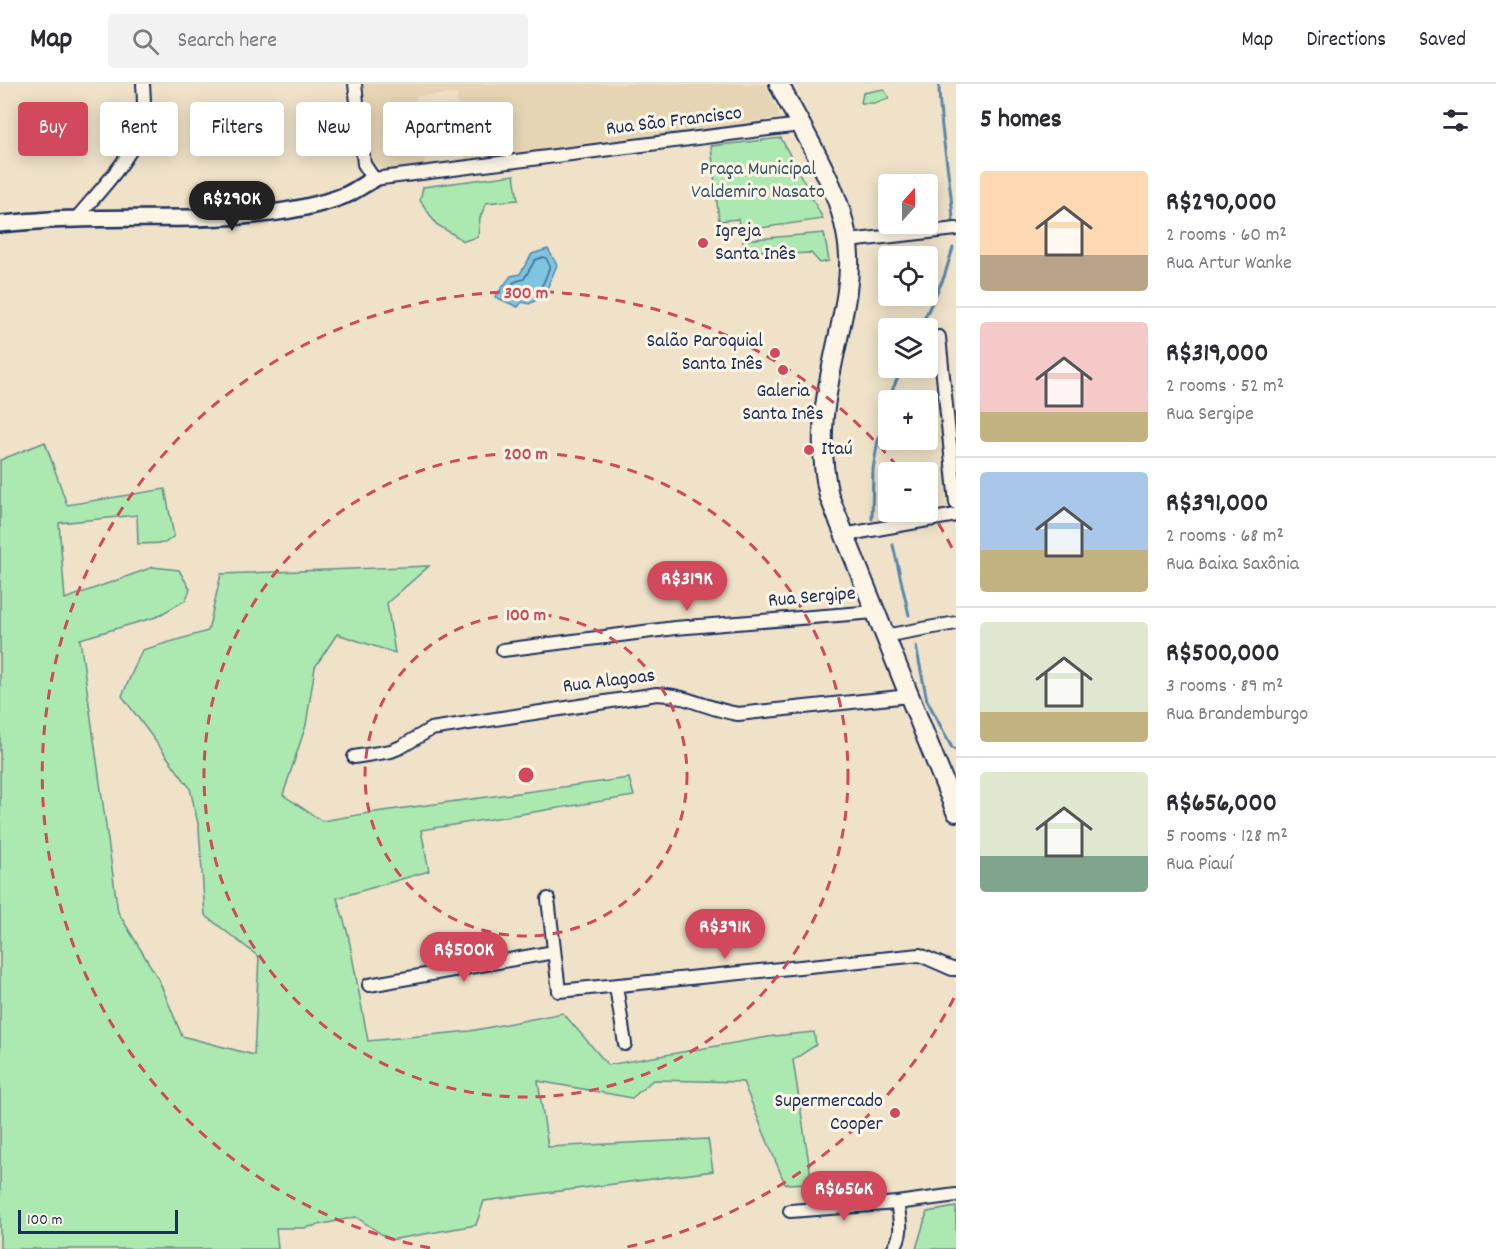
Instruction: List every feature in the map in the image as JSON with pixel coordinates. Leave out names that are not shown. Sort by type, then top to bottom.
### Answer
[{"type":"main road","points":[[779,84],[820,162],[840,209],[848,241],[848,284],[823,412],[822,460],[826,483],[843,535],[956,812]]},
{"type":"street","points":[[76,219],[122,163],[136,138],[144,113],[143,84]]},
{"type":"street","points":[[0,224],[76,219],[210,218],[264,213],[324,201],[346,194],[374,179],[364,164],[355,84]]},
{"type":"street","name":"Rua São Francisco","points":[[374,179],[800,125]]},
{"type":"street","points":[[848,241],[956,229]]},
{"type":"street","points":[[939,337],[956,503]]},
{"type":"street","points":[[843,535],[956,516]]},
{"type":"street","name":"Rua Sergipe","points":[[503,650],[675,628],[874,612]]},
{"type":"street","points":[[884,636],[956,623]]},
{"type":"street","name":"Rua Alagoas","points":[[354,757],[391,751],[431,729],[657,694],[683,697],[727,713],[738,714],[909,696]]},
{"type":"street","points":[[548,899],[559,991],[920,956],[956,969]]},
{"type":"street","points":[[369,985],[554,952]]},
{"type":"street","points":[[616,986],[625,1044]]},
{"type":"street","points":[[790,1211],[897,1203],[956,1195]]},
{"type":"street","points":[[893,1249],[899,1241],[901,1231],[897,1203]]},
{"type":"shaded area","points":[[364,84],[765,84],[779,112],[778,118],[513,154],[513,102],[458,102],[457,94],[416,96],[417,102],[383,102],[383,156],[424,156],[425,165],[385,170],[377,165],[373,158],[371,102],[366,102]]},
{"type":"shaded area","points":[[465,156],[495,156],[465,160]]},
{"type":"green space","points":[[884,89],[889,98],[875,103],[861,103],[863,93]]},
{"type":"green space","name":"Praça Municipal Valdemiro Nasato","points":[[781,138],[823,219],[740,231],[738,219],[719,221],[711,146]]},
{"type":"green space","points":[[514,175],[518,200],[486,203],[480,218],[478,237],[464,241],[436,224],[420,200],[423,187]]},
{"type":"green space","points":[[824,233],[829,261],[820,263],[811,253],[785,254],[772,249],[744,258],[743,240]]},
{"type":"green space","points":[[45,442],[67,505],[165,489],[174,536],[165,543],[138,544],[137,515],[59,523],[65,599],[153,567],[179,570],[190,589],[186,600],[156,617],[80,639],[118,912],[159,980],[182,1036],[254,1055],[259,957],[205,915],[199,828],[190,788],[122,696],[142,650],[208,631],[221,574],[429,566],[387,603],[395,653],[337,634],[315,667],[306,725],[283,795],[322,821],[629,778],[634,796],[421,830],[429,871],[337,898],[348,934],[368,1041],[470,1031],[563,1013],[608,1065],[774,1036],[814,1032],[816,1045],[793,1060],[812,1183],[785,1184],[743,1082],[653,1080],[632,1098],[538,1081],[548,1147],[708,1139],[713,1171],[484,1201],[476,1225],[390,1240],[356,1217],[304,1228],[276,1228],[278,1249],[0,1249],[0,460]]},
{"type":"green space","points":[[956,1207],[956,1249],[916,1249],[927,1212]]},
{"type":"water","points":[[548,249],[557,265],[544,296],[529,304],[522,302],[518,307],[495,297],[511,276],[520,274],[532,254]]},
{"type":"waterway","points":[[939,84],[953,221]]},
{"type":"waterway","points":[[925,318],[944,277],[953,248]]},
{"type":"waterway","points":[[892,390],[898,378]]},
{"type":"waterway","points":[[872,519],[873,469],[878,440]]},
{"type":"waterway","points":[[893,545],[909,615]]},
{"type":"waterway","points":[[916,646],[927,700],[952,748],[956,750]]},
{"type":"place","name":"Igreja Santa Inês","points":[[703,243]]},
{"type":"place","name":"Salão Paroquial Santa Inês","points":[[775,353]]},
{"type":"place","name":"Galeria Santa Inês","points":[[783,370]]},
{"type":"place","name":"Itaú","points":[[809,450]]},
{"type":"place","name":"Supermercado Cooper","points":[[895,1113]]}]
